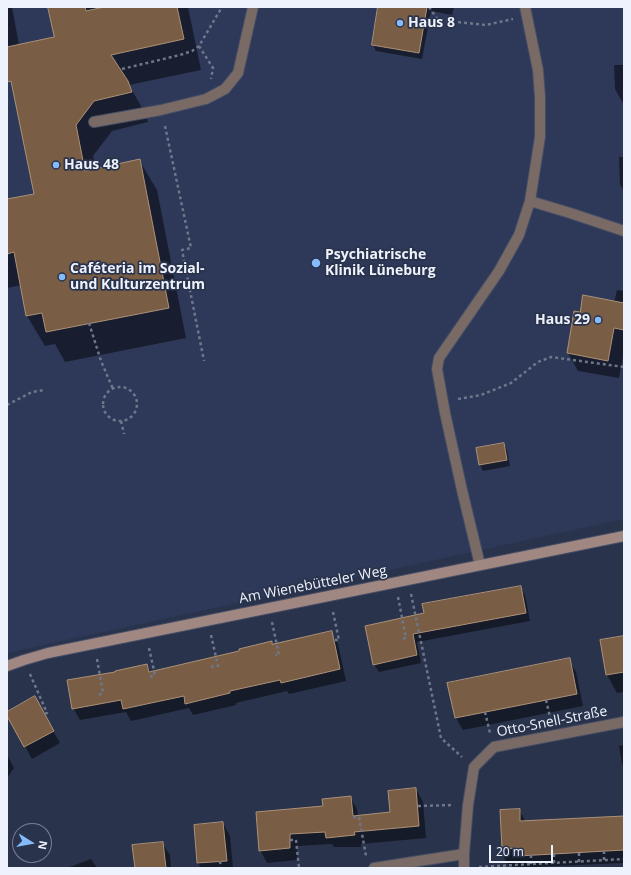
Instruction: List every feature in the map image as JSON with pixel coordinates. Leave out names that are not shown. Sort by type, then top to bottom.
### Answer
[{"type":"street","points":[[94,122],[161,110],[206,99],[225,89],[238,73],[253,7]]},
{"type":"street","points":[[480,565],[445,413],[437,369],[439,358],[499,270],[519,235],[530,201],[540,136],[540,97],[538,70],[526,11]]},
{"type":"street","points":[[530,201],[624,231]]},
{"type":"street","name":"Am Wienebütteler Weg","points":[[8,666],[48,653],[624,536]]},
{"type":"street","name":"Otto-Snell-Straße","points":[[474,767],[494,747],[624,722]]},
{"type":"street","points":[[464,868],[468,805],[474,767]]},
{"type":"street","points":[[374,868],[464,854]]},
{"type":"path","points":[[122,69],[192,52],[199,46],[222,7]]},
{"type":"path","points":[[429,7],[438,20],[486,25],[526,11]]},
{"type":"path","points":[[199,46],[213,68],[206,99]]},
{"type":"path","points":[[161,110],[191,248],[182,250],[204,362]]},
{"type":"path","points":[[89,323],[101,361],[113,389]]},
{"type":"path","points":[[442,394],[457,399],[481,395],[511,383],[538,362],[552,357],[624,367]]},
{"type":"path","points":[[118,388],[124,388],[133,393],[137,402],[136,408],[131,417],[121,421],[110,418],[106,414],[104,408],[105,397],[108,392],[118,388]]},
{"type":"path","points":[[7,405],[32,392],[45,390]]},
{"type":"path","points":[[121,421],[124,434]]},
{"type":"path","points":[[408,580],[441,738],[474,767]]},
{"type":"path","points":[[395,583],[406,638],[402,639]]},
{"type":"path","points":[[330,596],[339,640],[334,640]]},
{"type":"path","points":[[269,608],[279,655],[275,655]]},
{"type":"path","points":[[208,620],[218,666],[211,667]]},
{"type":"path","points":[[146,633],[155,675],[150,677]]},
{"type":"path","points":[[94,644],[103,694],[99,695]]},
{"type":"path","points":[[24,660],[47,714],[44,714]]},
{"type":"path","points":[[546,700],[554,735]]},
{"type":"path","points":[[485,712],[494,747]]},
{"type":"path","points":[[418,806],[468,805]]},
{"type":"path","points":[[353,818],[359,817],[366,861]]},
{"type":"path","points":[[290,840],[296,840],[299,868]]},
{"type":"path","points":[[604,851],[604,860]]},
{"type":"path","points":[[579,852],[579,862]]},
{"type":"path","points":[[554,854],[554,863]]},
{"type":"path","points":[[531,855],[531,864]]},
{"type":"path","points":[[464,868],[624,859]]},
{"type":"path","points":[[220,861],[221,868]]},
{"type":"shaded area","name":"Psychiatrische Klinik Lüneburg","points":[[7,7],[624,7],[624,519],[7,653]]},
{"type":"building","name":"Haus 48","points":[[48,7],[85,7],[86,11],[104,7],[177,7],[184,39],[111,55],[128,81],[132,92],[94,101],[76,125],[85,171],[140,159],[169,308],[46,332],[42,313],[26,316],[14,252],[7,254],[7,199],[34,194],[11,81],[7,82],[7,47],[54,37]]},
{"type":"building","name":"Haus 8","points":[[378,7],[427,7],[419,53],[372,45]]},
{"type":"building","name":"Haus 29","points":[[583,295],[624,303],[624,330],[614,328],[608,361],[567,353],[574,311],[580,312]]},
{"type":"building","points":[[504,443],[507,460],[479,465],[476,448]]},
{"type":"building","points":[[521,586],[526,613],[413,634],[417,655],[373,665],[365,626],[424,613],[422,604]]},
{"type":"building","points":[[332,631],[340,669],[281,683],[280,680],[230,691],[230,693],[185,704],[184,696],[123,709],[121,700],[72,709],[67,680],[115,672],[147,664],[149,672],[239,651],[239,649],[272,641],[272,644]]},
{"type":"building","points":[[624,636],[624,672],[606,675],[600,640]]},
{"type":"building","points":[[570,658],[577,694],[455,718],[447,683]]},
{"type":"building","points":[[35,696],[54,731],[24,747],[7,716],[7,712]]},
{"type":"building","points":[[416,788],[419,826],[354,832],[355,835],[326,838],[325,832],[290,834],[290,848],[259,851],[256,812],[323,806],[322,799],[351,796],[353,816],[390,812],[388,791]]},
{"type":"building","points":[[520,809],[520,821],[624,816],[624,850],[518,856],[518,848],[502,849],[500,810]]},
{"type":"building","points":[[223,822],[227,861],[197,863],[194,825]]},
{"type":"building","points":[[163,842],[166,868],[135,868],[132,845]]},
{"type":"place","name":"Haus 8","points":[[400,23]]},
{"type":"place","name":"Haus 48","points":[[56,165]]},
{"type":"place","name":"Psychiatrische Klinik Lüneburg","points":[[316,263]]},
{"type":"place","name":"Caféteria im Sozial- und Kulturzentrum","points":[[62,277]]},
{"type":"place","name":"Haus 29","points":[[598,320]]}]
